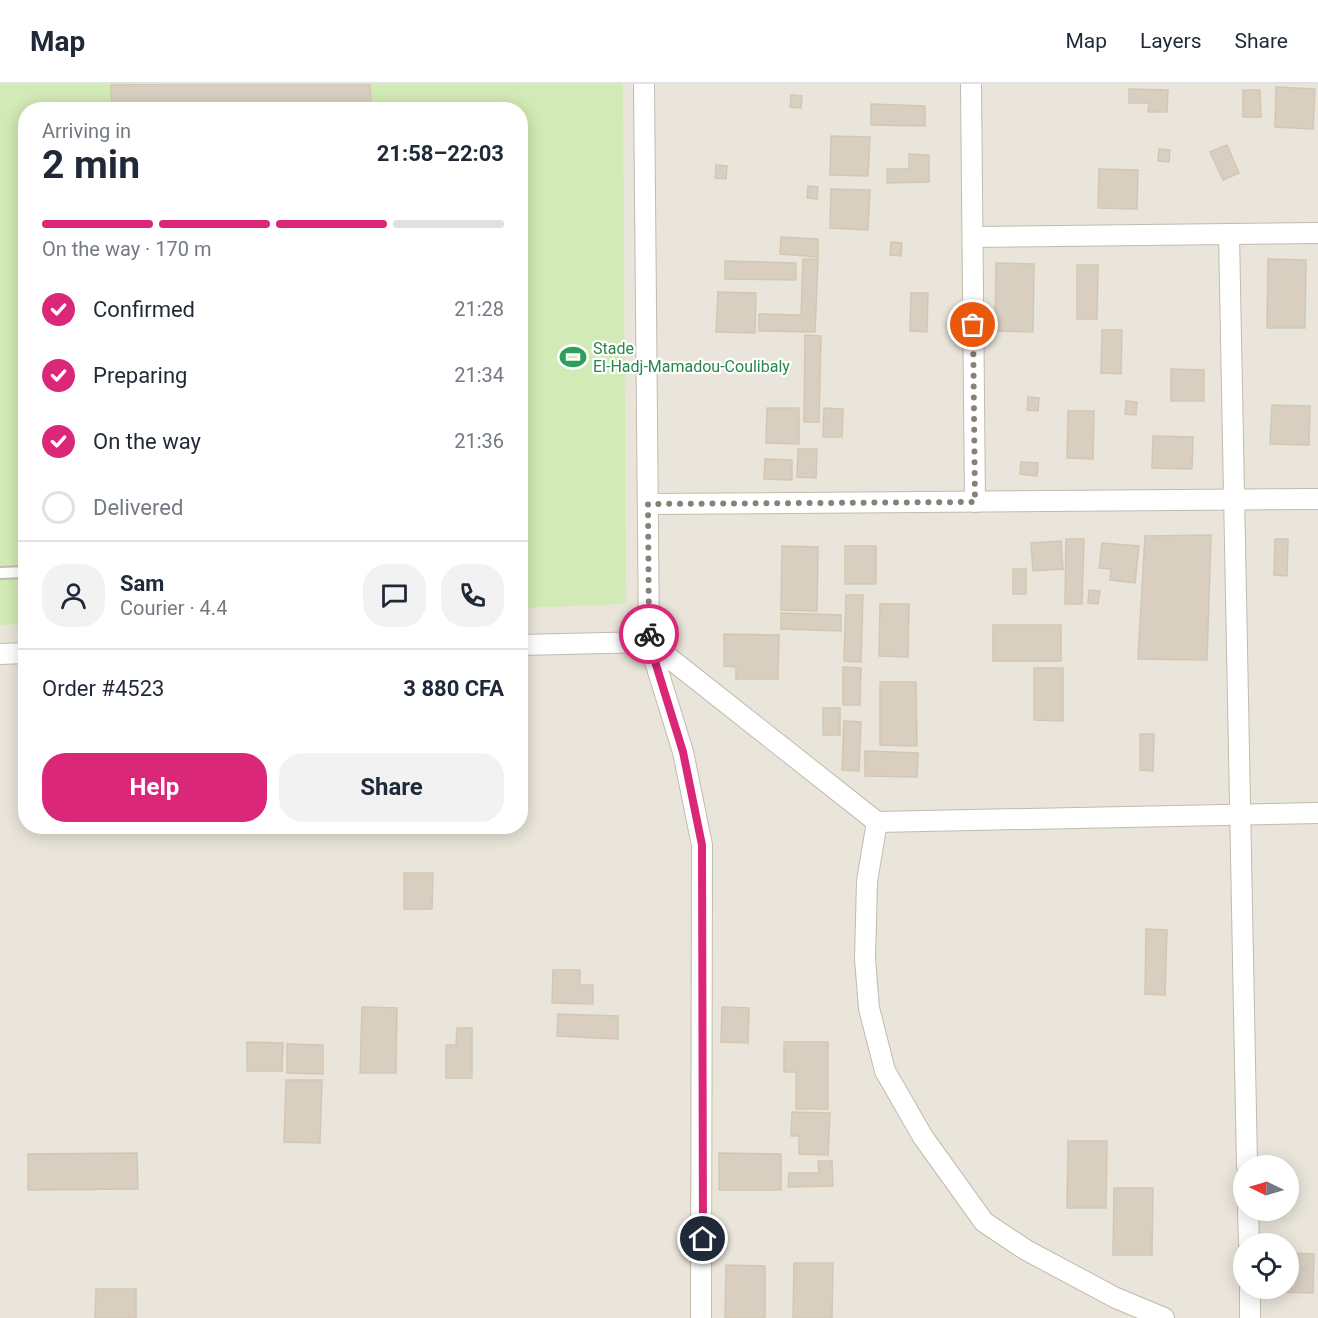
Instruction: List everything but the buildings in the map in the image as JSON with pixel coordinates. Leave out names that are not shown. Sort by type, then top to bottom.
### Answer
[{"type":"street","points":[[644,84],[649,642],[683,752],[702,845],[701,1318]]},
{"type":"street","points":[[971,84],[975,502]]},
{"type":"street","points":[[973,237],[1318,233]]},
{"type":"street","points":[[1229,234],[1247,1155]]},
{"type":"street","points":[[648,504],[1318,499]]},
{"type":"street","points":[[528,645],[649,642],[877,822],[1318,813]]},
{"type":"street","points":[[0,654],[18,654]]},
{"type":"street","points":[[877,822],[867,881],[865,959],[869,1008],[885,1071],[922,1137],[984,1222],[1026,1250],[1116,1298],[1164,1318]]},
{"type":"street","points":[[1250,1299],[1250,1318]]},
{"type":"lane","points":[[0,573],[18,572]]},
{"type":"shaded area","points":[[0,84],[1318,84],[1318,1318],[0,1318]]},
{"type":"green space","name":"Stade El-Hadj-Mamadou-Coulibaly","points":[[0,84],[623,84],[626,604],[528,608],[528,102],[18,102],[18,624],[0,625]]},
{"type":"way so far","points":[[649,634],[648,504],[975,502],[973,325]]},
{"type":"place","name":"Stade El-Hadj-Mamadou-Coulibaly","points":[[573,357]]},
{"type":"route","points":[[649,634],[649,642],[683,752],[702,845],[703,1239]]}]
